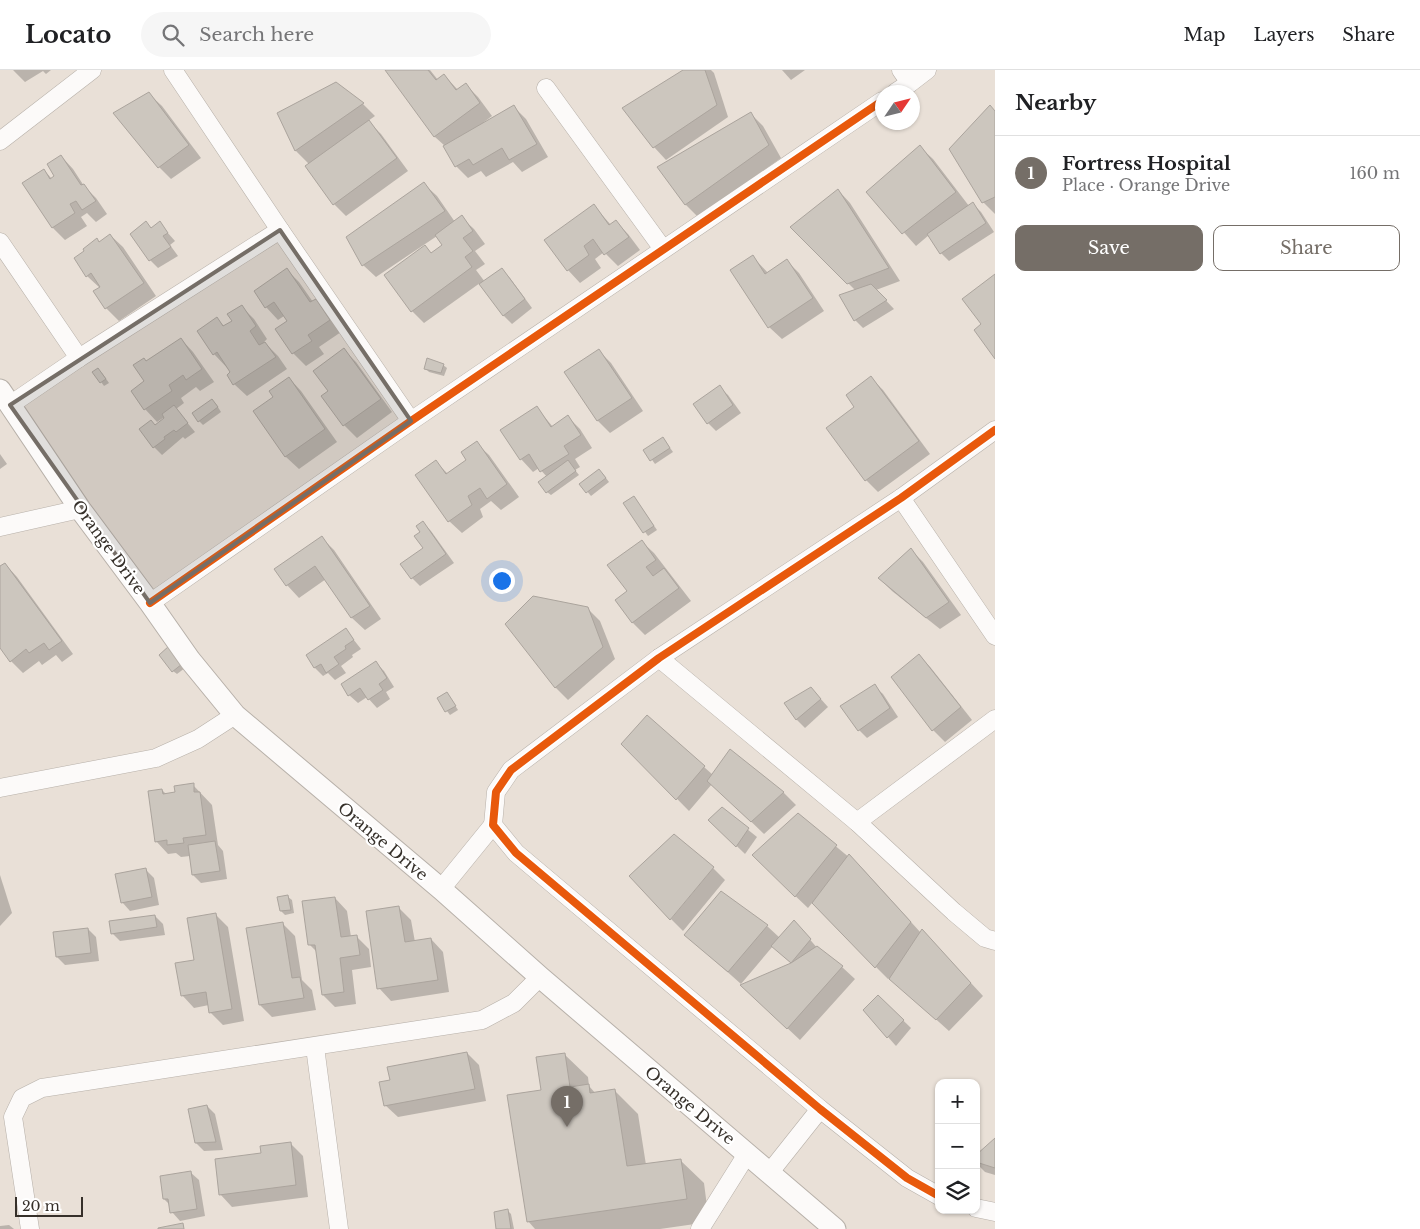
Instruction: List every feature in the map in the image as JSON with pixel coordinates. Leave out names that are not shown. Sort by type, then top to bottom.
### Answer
[{"type":"street","points":[[0,141],[92,70]]},
{"type":"street","points":[[173,70],[280,230],[412,421]]},
{"type":"street","points":[[902,82],[927,70]]},
{"type":"street","points":[[546,88],[663,249]]},
{"type":"street","points":[[150,602],[663,249],[875,106]]},
{"type":"street","points":[[5,398],[79,358],[280,230]]},
{"type":"street","points":[[0,242],[79,358]]},
{"type":"street","name":"Orange Drive","points":[[5,398],[80,509],[150,602],[190,660],[235,715],[441,889],[540,977],[835,1229]]},
{"type":"street","points":[[441,889],[493,825],[496,792],[511,770],[659,658],[901,498],[995,430]]},
{"type":"street","points":[[901,498],[995,636]]},
{"type":"street","points":[[0,527],[80,509]]},
{"type":"street","points":[[659,658],[857,822],[954,912],[985,938],[995,942]]},
{"type":"street","points":[[0,788],[156,758],[198,739],[235,715]]},
{"type":"street","points":[[857,822],[995,719]]},
{"type":"street","points":[[493,825],[516,853],[820,1109],[907,1178],[935,1194]]},
{"type":"street","points":[[30,1229],[13,1117],[22,1098],[42,1088],[482,1020],[514,1003],[540,977]]},
{"type":"street","points":[[314,1047],[339,1229]]},
{"type":"street","points":[[770,1172],[820,1109]]},
{"type":"street","points":[[700,1229],[748,1154]]},
{"type":"street","points":[[980,1209],[995,1212]]},
{"type":"highlighted area","points":[[280,230],[411,421],[150,603],[10,405]]},
{"type":"building","points":[[385,70],[428,70],[436,80],[444,74],[456,90],[466,83],[480,103],[434,137]]},
{"type":"building","points":[[683,70],[705,70],[717,105],[653,148],[622,108]]},
{"type":"building","points":[[336,82],[364,103],[295,151],[277,113]]},
{"type":"building","points":[[149,92],[189,145],[158,168],[113,113]]},
{"type":"building","points":[[514,105],[537,144],[509,160],[502,148],[473,165],[469,159],[455,167],[443,146]]},
{"type":"building","points":[[990,105],[995,111],[995,197],[982,203],[949,149]]},
{"type":"building","points":[[751,112],[769,145],[685,205],[657,167]]},
{"type":"building","points":[[369,120],[397,158],[333,205],[305,166]]},
{"type":"building","points":[[920,145],[956,192],[902,234],[866,192]]},
{"type":"building","points":[[61,155],[81,185],[84,184],[96,201],[82,210],[76,201],[70,204],[75,213],[52,228],[22,183],[44,169],[50,179],[54,176],[47,164]]},
{"type":"building","points":[[424,182],[445,211],[362,266],[346,237]]},
{"type":"building","points":[[838,189],[889,268],[847,284],[790,227]]},
{"type":"building","points":[[973,202],[986,223],[940,254],[927,234]]},
{"type":"building","points":[[594,204],[609,225],[616,220],[629,237],[604,255],[593,239],[584,246],[589,255],[567,271],[544,240]]},
{"type":"building","points":[[462,215],[473,231],[463,238],[473,251],[465,257],[472,267],[411,312],[384,275],[425,245],[431,253],[442,245],[435,235]]},
{"type":"building","points":[[146,221],[151,228],[160,221],[168,233],[163,236],[171,247],[149,261],[130,234]]},
{"type":"building","points":[[110,234],[144,283],[105,309],[93,291],[100,287],[91,273],[86,277],[74,258],[97,238],[99,242]]},
{"type":"building","points":[[753,255],[765,274],[787,259],[813,298],[768,328],[730,270]]},
{"type":"building","points":[[287,268],[310,302],[316,299],[330,320],[308,335],[312,341],[292,354],[275,329],[287,321],[274,302],[265,308],[254,291]]},
{"type":"building","points":[[502,268],[525,299],[503,316],[479,284]]},
{"type":"building","points":[[995,274],[995,359],[974,330],[981,324],[962,299]]},
{"type":"building","points":[[871,284],[887,300],[854,321],[839,295]]},
{"type":"building","points":[[242,305],[256,326],[250,331],[259,345],[265,342],[276,357],[233,385],[227,375],[230,372],[217,352],[213,355],[197,331],[217,317],[223,326],[232,321],[227,314]]},
{"type":"building","points":[[181,338],[202,369],[186,380],[183,375],[169,385],[172,391],[144,410],[131,391],[144,381],[133,365],[144,358],[146,361]]},
{"type":"building","points":[[344,348],[381,399],[343,426],[321,396],[328,391],[313,371]]},
{"type":"building","points":[[599,349],[632,398],[597,421],[564,372]]},
{"type":"building","points":[[427,358],[444,364],[441,373],[424,369]]},
{"type":"building","points":[[98,368],[106,379],[100,383],[92,372]]},
{"type":"building","points":[[871,376],[919,441],[865,481],[826,428],[854,407],[846,395]]},
{"type":"building","points":[[289,377],[325,429],[285,457],[253,411],[273,397],[269,391]]},
{"type":"building","points":[[720,385],[733,405],[707,424],[693,404]]},
{"type":"building","points":[[212,399],[218,407],[198,422],[192,413]]},
{"type":"building","points":[[174,405],[188,423],[176,432],[174,430],[164,437],[165,439],[153,448],[139,429],[151,420],[155,425],[164,418],[162,414]]},
{"type":"building","points":[[537,406],[551,427],[568,415],[581,435],[564,446],[569,454],[540,472],[529,454],[520,460],[500,430]]},
{"type":"building","points":[[663,437],[670,448],[650,461],[643,450]]},
{"type":"building","points":[[477,441],[507,484],[487,499],[480,488],[468,496],[472,505],[448,522],[415,475],[436,460],[446,474],[466,460],[461,452]]},
{"type":"building","points":[[568,460],[576,471],[546,493],[538,482]]},
{"type":"building","points":[[599,469],[606,478],[586,493],[579,484]]},
{"type":"building","points":[[634,496],[654,526],[643,533],[623,503]]},
{"type":"building","points":[[423,521],[446,554],[411,579],[400,564],[423,548],[414,536],[420,532],[416,526]]},
{"type":"building","points":[[322,536],[370,606],[351,618],[315,566],[286,586],[274,569]]},
{"type":"building","points":[[642,540],[656,560],[646,567],[653,576],[664,568],[679,588],[632,623],[615,600],[627,591],[607,565]]},
{"type":"building","points":[[911,548],[949,602],[926,618],[878,578]]},
{"type":"building","points":[[5,563],[62,641],[49,650],[44,643],[29,653],[26,649],[10,662],[0,648],[0,566]]},
{"type":"building","points":[[533,596],[588,607],[603,647],[555,688],[505,624]]},
{"type":"building","points":[[346,628],[354,640],[345,646],[346,649],[334,657],[339,664],[326,673],[321,664],[314,668],[306,655]]},
{"type":"building","points":[[169,646],[182,664],[172,672],[159,655]]},
{"type":"building","points":[[919,654],[961,707],[932,731],[891,677]]},
{"type":"building","points":[[376,661],[387,678],[379,684],[383,690],[368,700],[360,688],[348,696],[341,684]]},
{"type":"building","points":[[875,684],[890,708],[858,731],[840,706]]},
{"type":"building","points":[[811,687],[821,699],[796,720],[784,703]]},
{"type":"building","points":[[447,692],[456,706],[445,712],[437,698]]},
{"type":"building","points":[[647,715],[705,766],[676,800],[621,744]]},
{"type":"building","points":[[730,749],[784,792],[751,822],[707,781]]},
{"type":"building","points":[[194,783],[194,792],[200,792],[206,835],[183,838],[184,843],[167,845],[167,840],[155,842],[148,791],[162,789],[163,794],[175,792],[174,786]]},
{"type":"building","points":[[722,807],[749,828],[736,847],[708,820]]},
{"type":"building","points":[[798,813],[837,845],[795,897],[752,855]]},
{"type":"building","points":[[674,834],[714,867],[670,920],[629,876]]},
{"type":"building","points":[[215,841],[220,871],[192,875],[188,845]]},
{"type":"building","points":[[849,854],[911,922],[875,968],[812,903]]},
{"type":"building","points":[[146,868],[152,897],[121,903],[115,874]]},
{"type":"building","points":[[721,891],[768,925],[728,972],[684,935]]},
{"type":"building","points":[[288,895],[291,910],[280,911],[277,897]]},
{"type":"building","points":[[335,897],[341,937],[357,935],[360,955],[340,958],[344,992],[322,995],[315,945],[308,945],[302,901]]},
{"type":"building","points":[[399,906],[405,942],[431,938],[438,980],[377,989],[366,911]]},
{"type":"building","points":[[216,913],[232,1009],[209,1013],[206,992],[181,996],[175,963],[194,960],[187,918]]},
{"type":"building","points":[[155,915],[157,927],[111,934],[109,921]]},
{"type":"building","points":[[794,920],[811,939],[791,963],[771,946]]},
{"type":"building","points":[[283,922],[292,978],[300,977],[304,998],[259,1005],[246,928]]},
{"type":"building","points":[[88,928],[91,953],[56,957],[53,932]]},
{"type":"building","points":[[922,929],[971,983],[936,1020],[889,979]]},
{"type":"building","points":[[817,946],[843,966],[787,1029],[740,985],[791,963]]},
{"type":"building","points":[[878,995],[904,1020],[887,1038],[863,1010]]},
{"type":"building","points":[[467,1052],[475,1089],[384,1106],[379,1082],[390,1080],[387,1067]]},
{"type":"building","points":[[565,1053],[570,1087],[589,1084],[590,1093],[615,1089],[627,1166],[681,1159],[687,1199],[527,1222],[507,1095],[541,1090],[536,1057]]},
{"type":"building","points":[[207,1105],[216,1142],[195,1143],[188,1109]]},
{"type":"building","points":[[995,1138],[995,1168],[980,1163],[980,1151]]},
{"type":"building","points":[[291,1142],[296,1185],[219,1195],[215,1159],[261,1153],[260,1146]]},
{"type":"building","points":[[191,1171],[197,1209],[170,1213],[168,1199],[163,1199],[160,1176]]},
{"type":"building","points":[[508,1209],[511,1229],[496,1229],[494,1212]]},
{"type":"building","points":[[183,1223],[184,1229],[158,1229],[158,1228]]},
{"type":"cycle path","points":[[150,603],[411,421],[875,106]]},
{"type":"cycle path","points":[[935,1194],[907,1178],[820,1109],[516,853],[493,825],[496,792],[511,770],[659,658],[901,498],[995,430]]},
{"type":"place","name":"Fortress Hospital","points":[[567,1127]]}]
